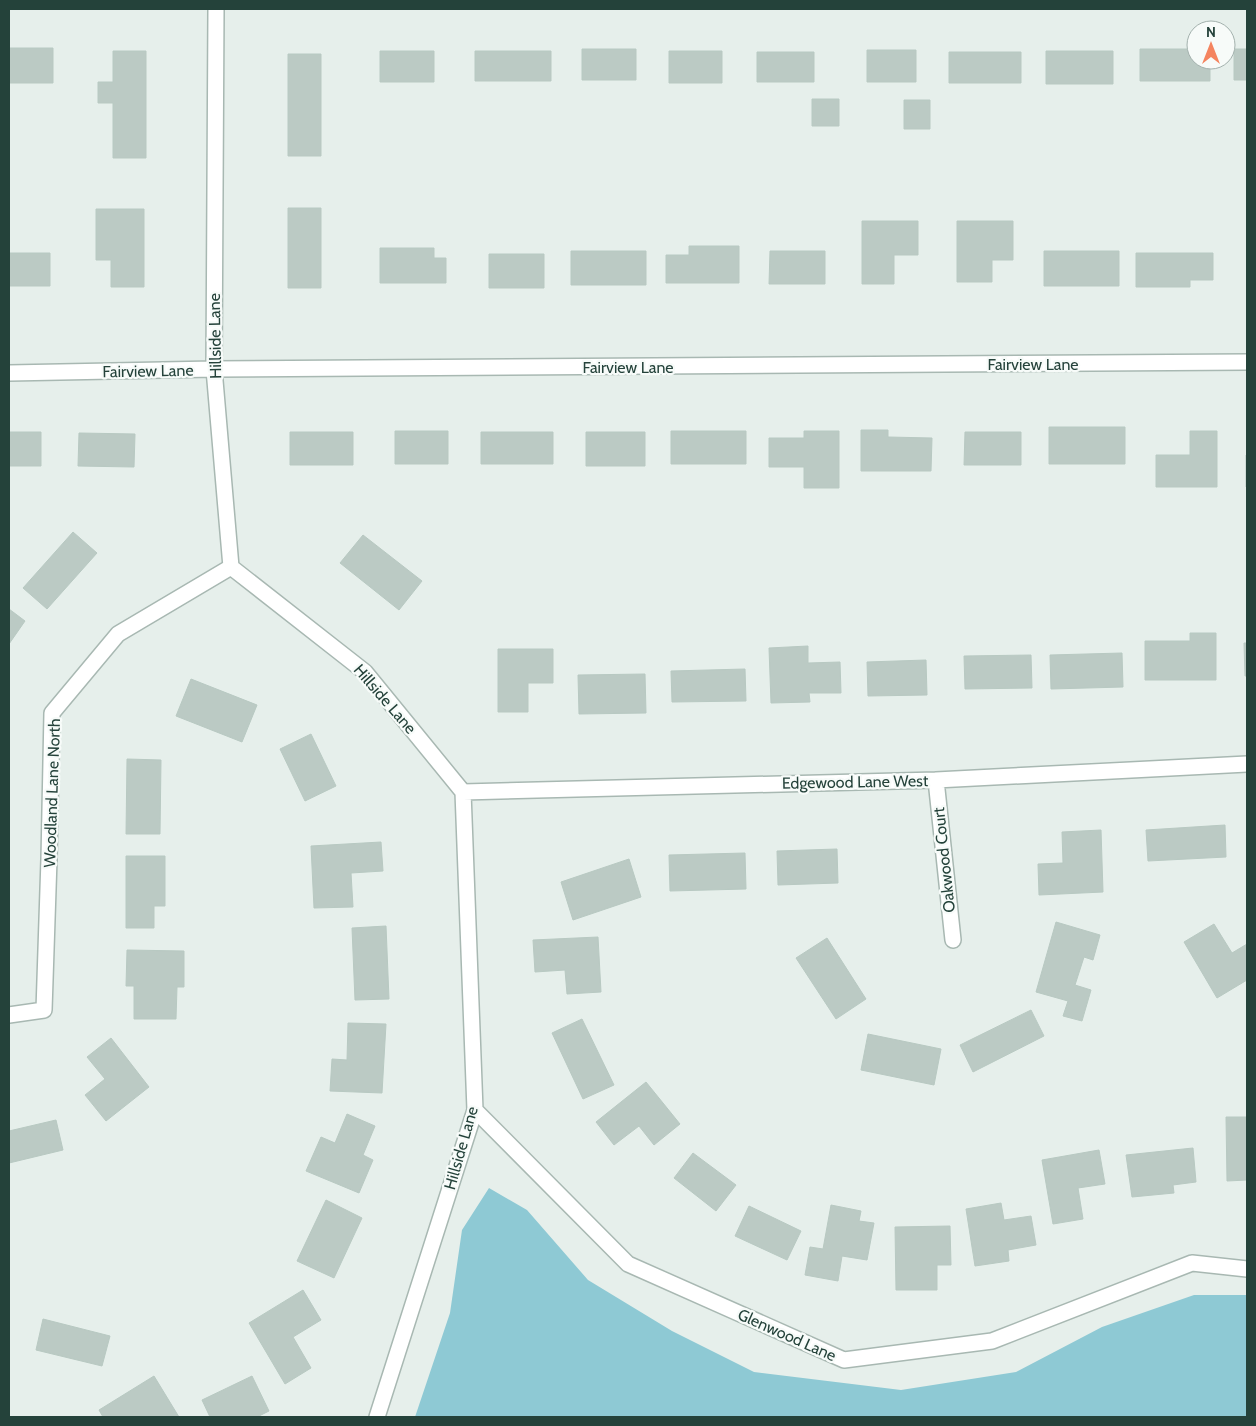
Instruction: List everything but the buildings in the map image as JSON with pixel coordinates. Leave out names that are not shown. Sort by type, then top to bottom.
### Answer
[{"type":"street","name":"Hillside Lane","points":[[216,9],[214,370],[231,567],[365,672],[463,792],[475,1110],[377,1417]]},
{"type":"street","name":"Fairview Lane","points":[[9,373],[1247,362]]},
{"type":"street","name":"Woodland Lane North","points":[[9,1015],[44,1010],[52,713],[118,634],[231,567]]},
{"type":"street","name":"Edgewood Lane West","points":[[463,792],[936,780],[1247,764]]},
{"type":"street","name":"Oakwood Court","points":[[936,780],[953,940]]},
{"type":"street","name":"Glenwood Lane","points":[[475,1110],[628,1264],[844,1360],[992,1341],[1192,1263],[1247,1269]]},
{"type":"water","points":[[489,1188],[527,1210],[588,1280],[672,1331],[754,1372],[901,1390],[1016,1372],[1102,1327],[1194,1295],[1247,1295],[1247,1417],[415,1417],[450,1313],[462,1230]]}]
